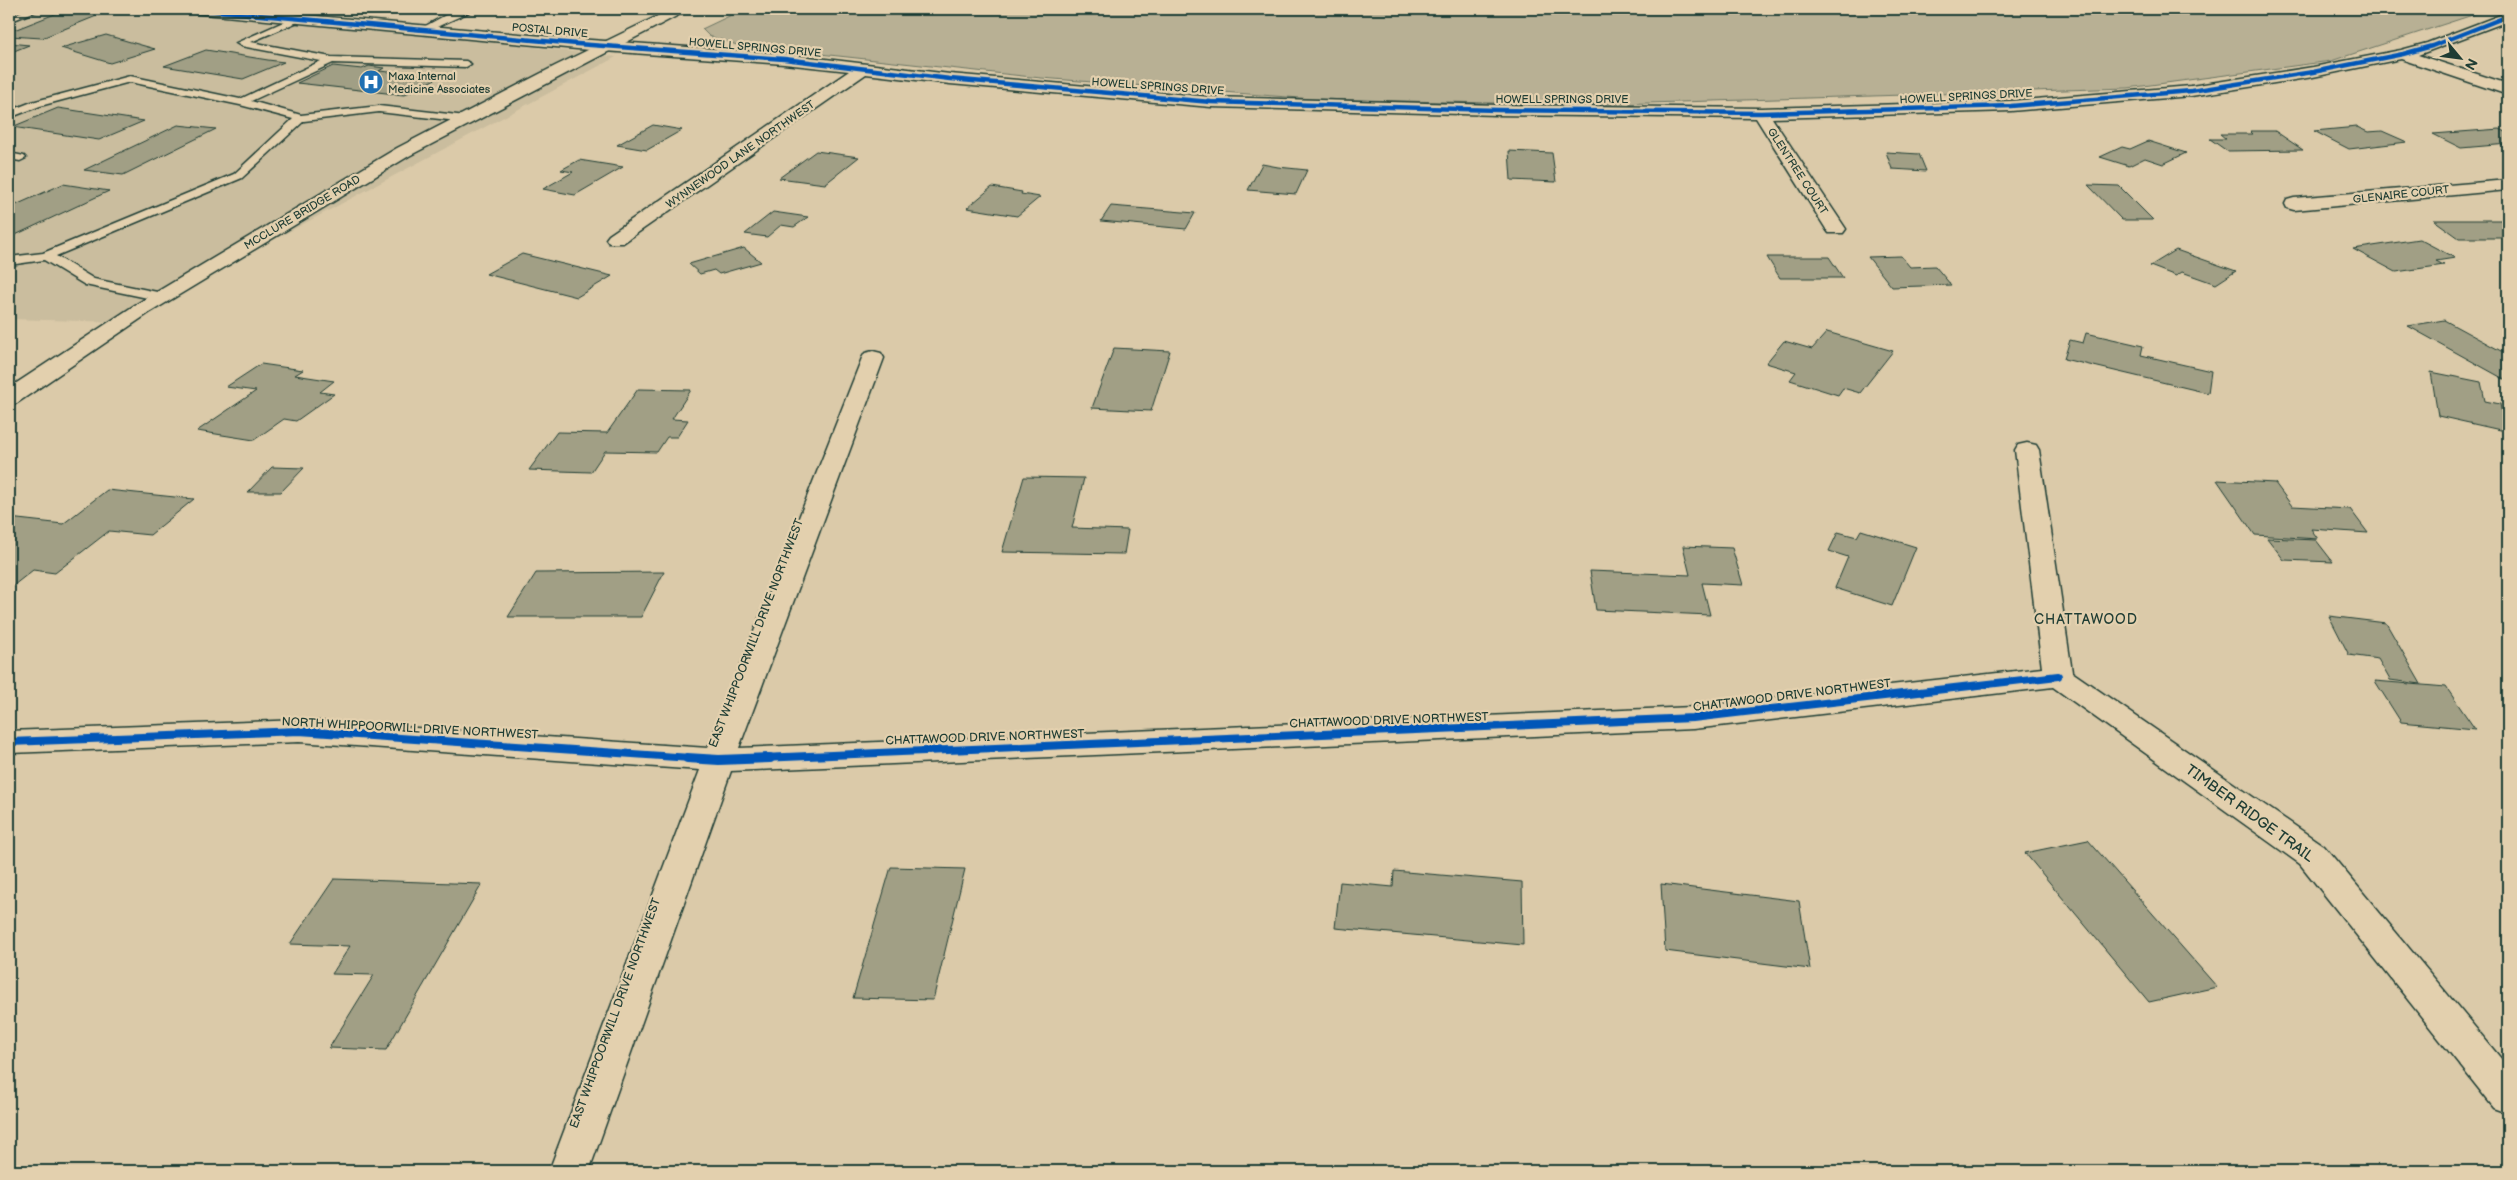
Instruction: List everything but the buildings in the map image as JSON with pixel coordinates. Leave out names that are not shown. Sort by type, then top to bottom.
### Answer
[{"type":"street","name":"POSTAL DRIVE","points":[[193,9],[607,46]]},
{"type":"street","name":"MCCLURE BRIDGE ROAD","points":[[9,398],[162,297],[403,152],[607,46],[683,9]]},
{"type":"street","name":"HOWELL SPRINGS DRIVE","points":[[607,46],[784,59],[1115,95],[1211,102],[1497,110],[1761,113],[2011,106],[2191,91],[2313,72],[2403,54],[2432,46],[2508,16]]},
{"type":"street","points":[[2403,54],[2508,90]]},
{"type":"street","name":"WYNNEWOOD LANE NORTHWEST","points":[[616,239],[864,68]]},
{"type":"street","name":"GLENTREE COURT","points":[[1761,113],[1836,229]]},
{"type":"street","name":"GLENAIRE COURT","points":[[2294,204],[2471,186],[2508,185]]},
{"type":"street","name":"EAST WHIPPOORWILL DRIVE NORTHWEST","points":[[569,1171],[719,760],[873,358]]},
{"type":"street","points":[[2027,450],[2058,676]]},
{"type":"street","name":"CHATTAWOOD DRIVE NORTHWEST","points":[[719,760],[1693,718],[2058,676]]},
{"type":"street","name":"TIMBER RIDGE TRAIL","points":[[2058,676],[2312,855],[2508,1096]]},
{"type":"street","name":"NORTH WHIPPOORWILL DRIVE NORTHWEST","points":[[9,742],[299,731],[719,760]]},
{"type":"lane","points":[[9,19],[36,9]]},
{"type":"lane","points":[[425,29],[456,13],[471,9]]},
{"type":"lane","points":[[299,18],[240,43],[331,60],[466,64]]},
{"type":"lane","points":[[241,102],[331,60]]},
{"type":"lane","points":[[9,114],[36,104],[130,80],[241,102],[301,118],[379,109],[466,119]]},
{"type":"lane","points":[[9,261],[46,256],[238,176],[301,118]]},
{"type":"lane","points":[[46,256],[90,282],[162,297]]},
{"type":"shaded area","points":[[9,9],[217,9],[616,57],[120,322],[9,319]]},
{"type":"shaded area","points":[[744,9],[2491,9],[2331,61],[2128,88],[1584,105],[1313,99],[1041,78],[737,45],[709,36],[702,29]]},
{"type":"cycle path","points":[[193,9],[577,44],[784,59],[950,79],[1211,102],[1497,110],[1761,113],[2011,106],[2191,91],[2313,72],[2403,54],[2432,46],[2508,16]]},
{"type":"cycle path","points":[[9,742],[299,731],[719,760],[1693,718],[2058,676]]},
{"type":"place","name":"Maxa Internal Medicine Associates","points":[[371,82]]},
{"type":"district","name":"CHATTAWOOD","points":[[2086,619]]}]
